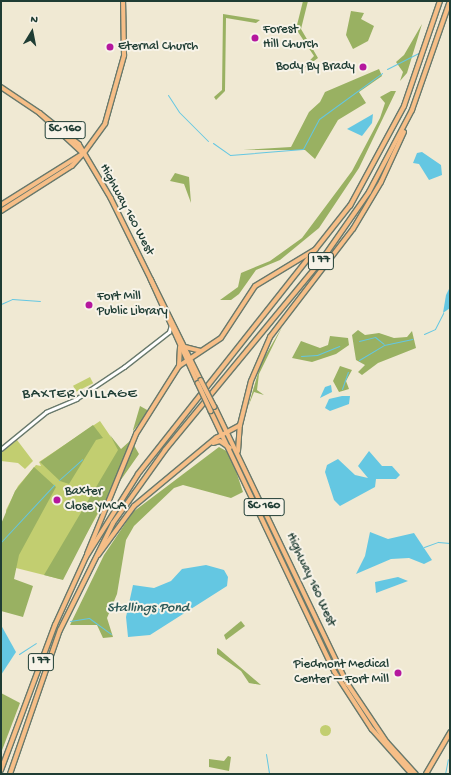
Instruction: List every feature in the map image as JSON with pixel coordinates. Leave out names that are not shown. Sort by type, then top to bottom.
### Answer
[{"type":"highway","name":"I 77","points":[[1,770],[55,625],[86,557],[138,474],[320,246],[350,206],[404,106],[440,1]]},
{"type":"highway","name":"I 77","points":[[10,774],[60,630],[89,566],[121,509],[165,450],[343,231],[407,122],[450,1]]},
{"type":"highway","points":[[238,451],[240,425],[251,381],[270,337],[357,224],[381,182],[407,122]]},
{"type":"highway","points":[[86,557],[134,439],[179,366],[222,338],[255,286],[320,246]]},
{"type":"highway","points":[[179,366],[180,347]]},
{"type":"highway","points":[[186,347],[203,350]]},
{"type":"highway","points":[[89,566],[134,506],[222,433],[240,425]]},
{"type":"highway","points":[[207,446],[220,441],[230,448]]},
{"type":"main road","points":[[1,211],[72,166],[84,154],[105,124],[112,105],[124,56],[123,1]]},
{"type":"main road","name":"Highway 160 West","points":[[1,86],[40,113],[84,154],[111,198],[186,347],[189,360],[198,383],[335,672],[372,729],[412,774]]},
{"type":"main road","points":[[1,204],[84,154]]},
{"type":"main road","name":"Highway 160 West","points":[[150,276],[180,347],[201,380],[238,451],[348,684],[387,742],[416,774]]},
{"type":"main road","points":[[426,774],[450,733]]},
{"type":"street","points":[[170,325],[170,332]]},
{"type":"street","points":[[170,332],[174,334]]},
{"type":"street","points":[[1,449],[46,412],[76,399],[170,332]]},
{"type":"green space","points":[[303,1],[308,1],[301,29],[318,58],[299,72],[314,56],[296,29]]},
{"type":"green space","points":[[351,11],[364,13],[361,19],[374,26],[368,41],[353,49],[346,35]]},
{"type":"green space","points":[[223,14],[260,20],[256,23],[226,18],[225,91],[216,100],[214,97],[222,90]]},
{"type":"green space","points":[[422,24],[407,73],[400,81],[403,72],[396,62],[404,55]]},
{"type":"green space","points":[[379,69],[382,76],[359,92],[366,103],[338,120],[315,159],[305,150],[243,150],[291,147],[309,112],[320,102],[325,92]]},
{"type":"green space","points":[[391,91],[396,91],[359,168],[319,228],[280,260],[256,270],[239,294],[231,300],[220,300],[238,287],[241,273],[270,261],[302,238],[352,171],[380,118],[385,103],[380,97]]},
{"type":"green space","points":[[175,173],[189,177],[191,203],[184,184],[170,181]]},
{"type":"green space","points":[[282,327],[259,374],[257,390],[264,395],[254,392],[248,407],[261,363]]},
{"type":"green space","points":[[358,330],[365,335],[379,333],[394,338],[407,337],[412,331],[416,348],[378,363],[362,375],[358,372],[365,365],[356,360],[352,335]]},
{"type":"green space","points":[[330,336],[348,338],[349,345],[336,354],[312,362],[292,358],[301,341],[320,348],[328,345]]},
{"type":"green space","points":[[340,366],[352,370],[346,381],[349,389],[339,392],[333,381]]},
{"type":"green space","points":[[90,377],[93,383],[76,392],[73,386]]},
{"type":"green space","points":[[140,406],[149,411],[133,431],[133,430]]},
{"type":"green space","name":"Baxter Close YMCA","points":[[100,421],[128,462],[60,579],[8,566],[6,510],[18,486],[36,465],[41,466],[39,462]]},
{"type":"green space","points":[[93,425],[103,438],[96,440],[69,484],[60,481],[40,462]]},
{"type":"green space","points":[[110,435],[121,449],[131,440],[139,454],[97,514],[63,580],[44,575],[118,450]]},
{"type":"green space","points":[[17,440],[33,461],[25,469],[18,463],[1,461],[1,453]]},
{"type":"green space","points":[[219,447],[230,453],[243,492],[231,498],[183,485],[174,488],[134,526],[126,540],[117,594],[107,618],[113,637],[103,638],[97,625],[70,625],[104,555],[133,512]]},
{"type":"green space","points":[[34,467],[56,487],[19,555],[14,579],[33,586],[23,617],[1,611],[1,524],[15,491]]},
{"type":"green space","points":[[241,621],[245,626],[226,640],[224,635]]},
{"type":"green space","points":[[217,648],[261,685],[249,683],[241,671],[217,654]]},
{"type":"green space","points":[[1,693],[20,703],[1,753]]},
{"type":"green space","points":[[325,724],[329,726],[331,730],[329,734],[325,736],[321,734],[319,730],[321,726]]},
{"type":"green space","points":[[228,756],[231,757],[229,771],[209,767],[209,759],[224,761]]},
{"type":"water","points":[[373,114],[372,123],[362,136],[347,129]]},
{"type":"water","points":[[422,152],[441,165],[442,175],[429,180],[419,164],[413,163],[417,153]]},
{"type":"water","points":[[450,287],[450,308],[443,313],[446,295]]},
{"type":"water","points":[[331,385],[332,392],[320,398],[325,387]]},
{"type":"water","points":[[350,396],[349,404],[330,411],[325,408],[329,399]]},
{"type":"water","points":[[369,451],[382,466],[392,466],[400,475],[396,479],[376,479],[375,487],[340,506],[334,500],[325,472],[327,465],[338,459],[355,475],[368,478],[358,466]]},
{"type":"water","points":[[370,532],[388,539],[414,533],[432,560],[424,564],[409,558],[391,559],[356,574],[365,556]]},
{"type":"water","name":"Stallings Pond","points":[[206,565],[224,570],[228,577],[227,586],[150,635],[128,637],[126,617],[133,585],[154,588],[171,581],[182,569]]},
{"type":"water","points":[[398,577],[408,581],[376,593],[375,582]]},
{"type":"water","points":[[1,625],[16,652],[1,675]]},
{"type":"waterway","points":[[387,69],[420,52]]},
{"type":"waterway","points":[[213,143],[230,155],[303,149],[319,119],[382,73]]},
{"type":"waterway","points":[[168,95],[179,112],[208,141]]},
{"type":"waterway","points":[[1,304],[12,299],[40,301]]},
{"type":"waterway","points":[[424,334],[435,329],[443,313]]},
{"type":"waterway","points":[[359,341],[375,337],[384,344]]},
{"type":"waterway","points":[[359,360],[384,345],[412,339]]},
{"type":"waterway","points":[[301,356],[317,355],[339,346]]},
{"type":"waterway","points":[[342,389],[348,372]]},
{"type":"waterway","points":[[59,480],[82,459]]},
{"type":"waterway","points":[[1,542],[54,485]]},
{"type":"waterway","points":[[424,547],[438,542],[450,543]]},
{"type":"waterway","points":[[70,621],[89,618],[111,634]]},
{"type":"waterway","points":[[19,654],[36,643]]},
{"type":"waterway","points":[[266,754],[269,774]]},
{"type":"waterway","points":[[445,774],[448,759]]},
{"type":"place","name":"Forest Hill Church","points":[[255,38]]},
{"type":"place","name":"Eternal Church","points":[[110,47]]},
{"type":"place","name":"Body By Brady","points":[[363,67]]},
{"type":"place","name":"Fort Mill Public Library","points":[[89,305]]},
{"type":"place","name":"Baxter Close YMCA","points":[[57,500]]},
{"type":"place","name":"Piedmont Medical Center – Fort Mill","points":[[398,673]]},
{"type":"district","name":"BAXTER VILLAGE","points":[[80,395]]}]
